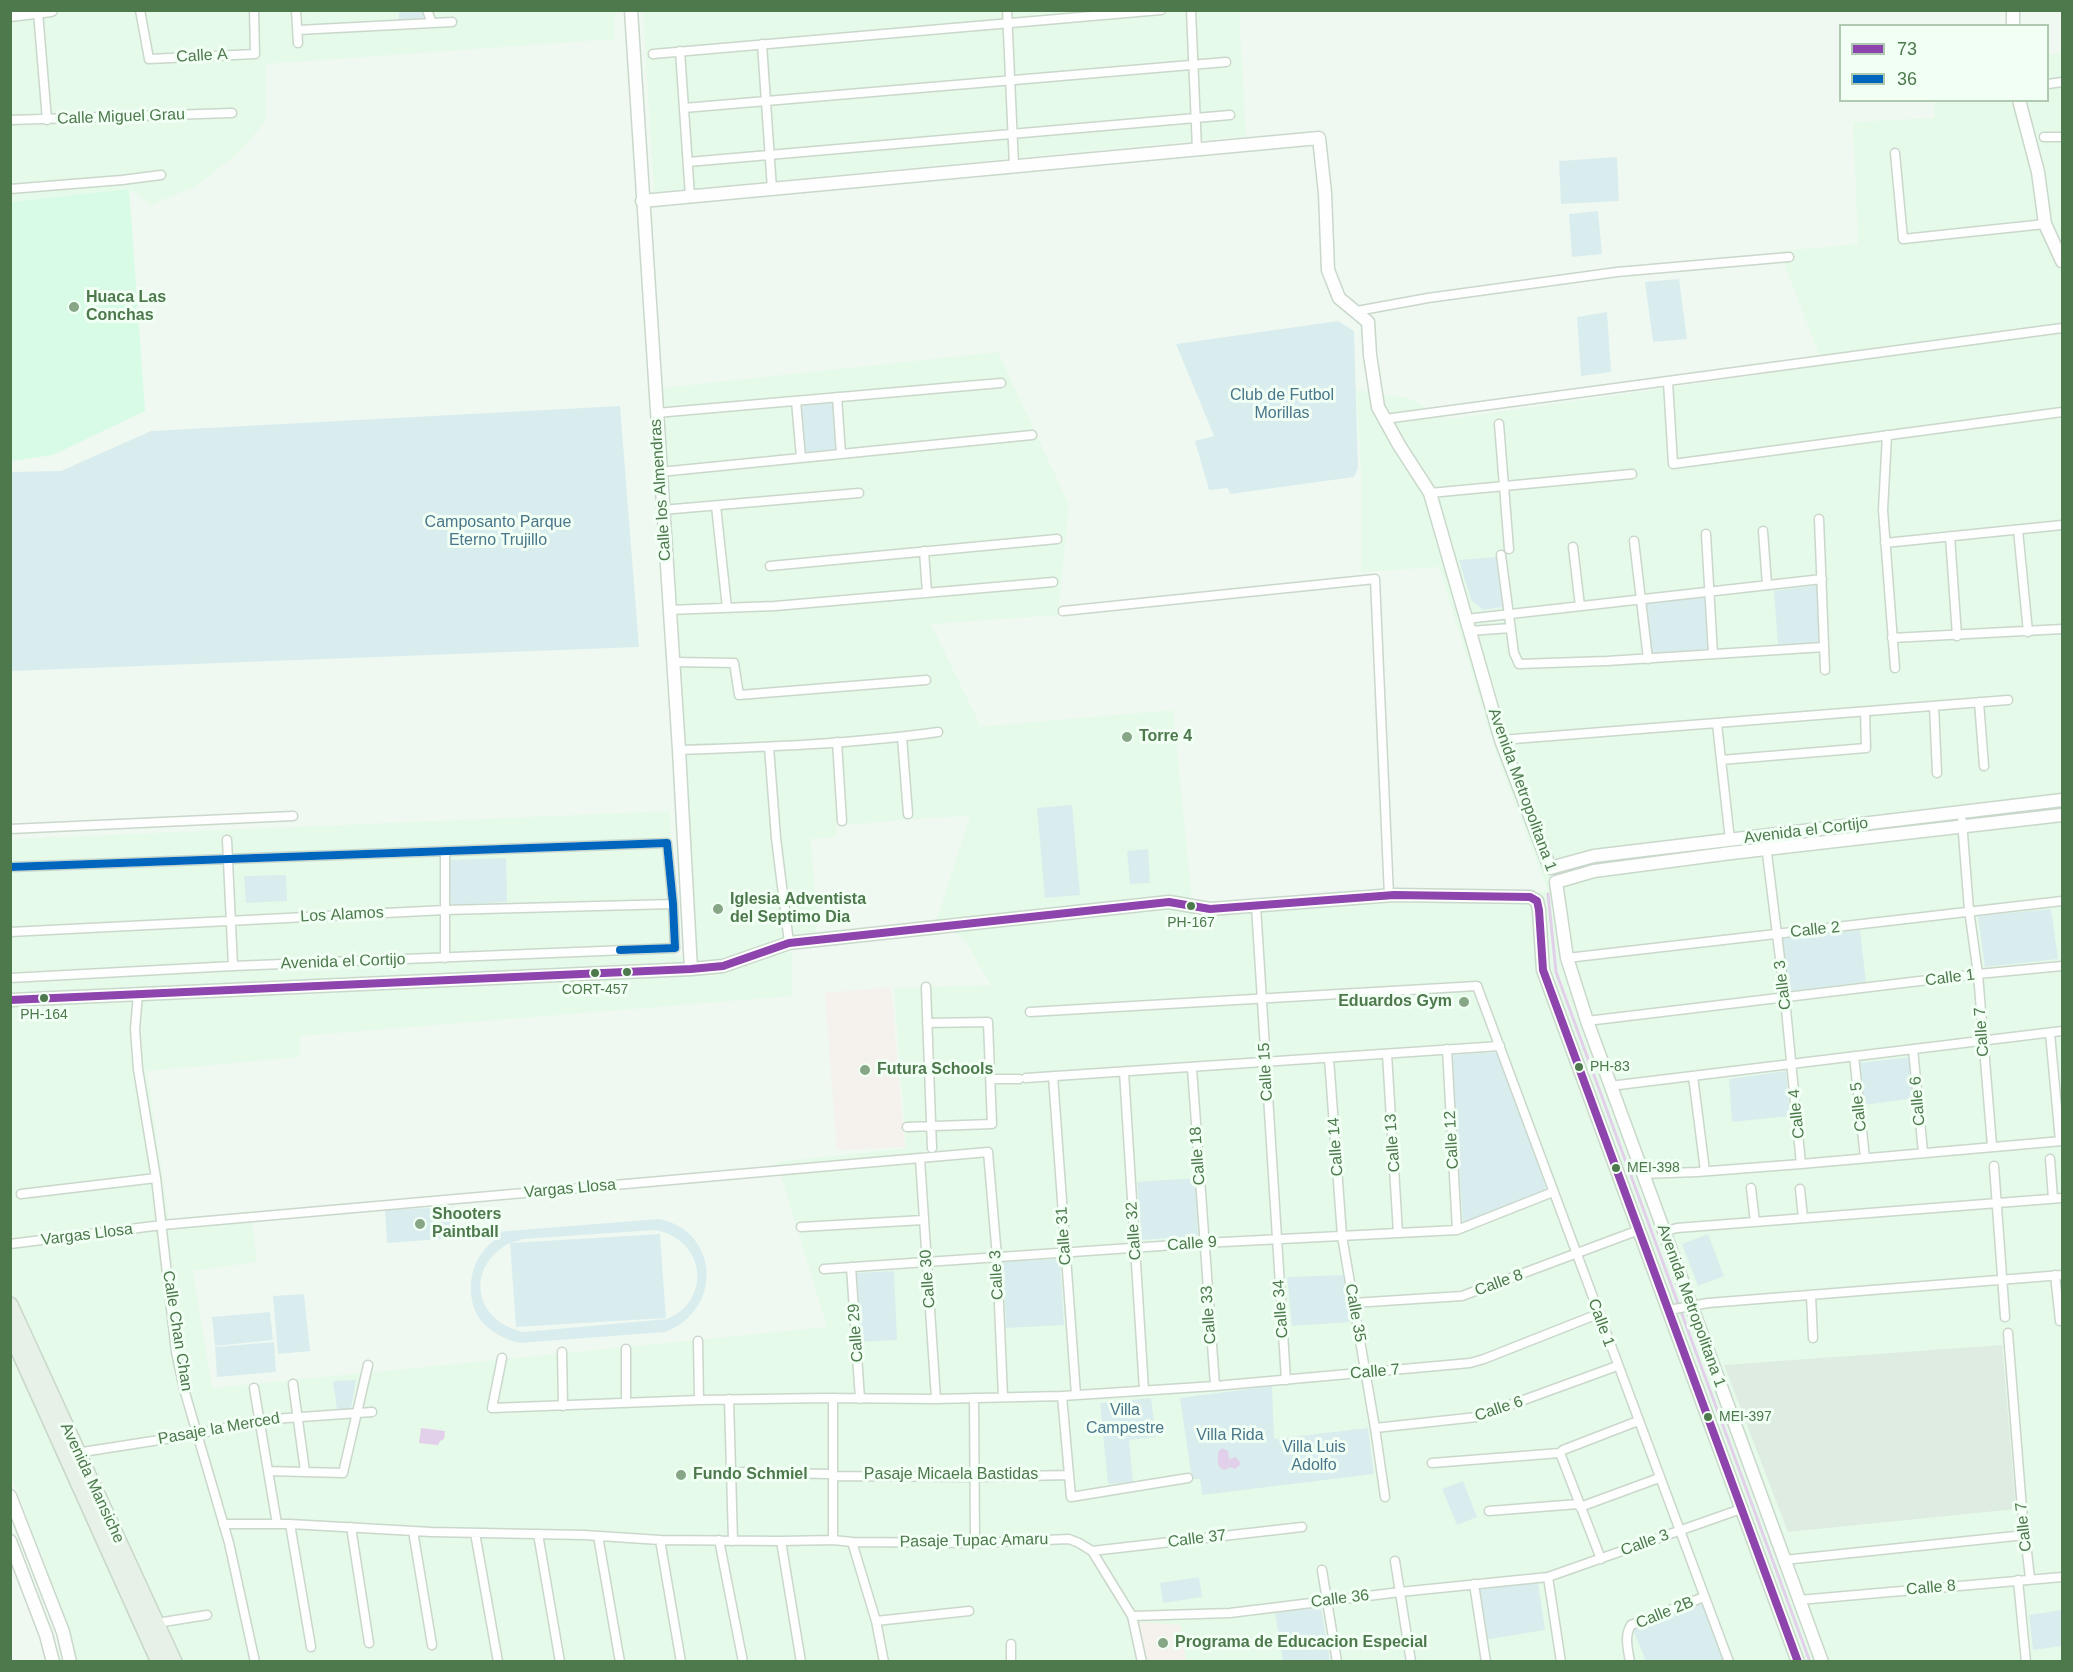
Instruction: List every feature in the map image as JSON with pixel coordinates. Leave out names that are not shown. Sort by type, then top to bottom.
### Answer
[{"type":"highway","name":"Avenida Mansiche","points":[[10,1305],[25,1350],[141,1605],[159,1662]]},
{"type":"highway","name":"Avenida Mansiche","points":[[10,1331],[25,1350]]},
{"type":"highway","name":"Avenida Mansiche","points":[[141,1605],[156,1623],[174,1662]]},
{"type":"street","name":"Calle A","points":[[140,10],[149,59],[255,54],[254,10]]},
{"type":"street","points":[[296,10],[298,43]]},
{"type":"street","points":[[428,10],[432,23]]},
{"type":"street","name":"Calle los Almendras","points":[[631,10],[691,969]]},
{"type":"street","points":[[1007,10],[1014,166]]},
{"type":"street","points":[[653,54],[1161,10]]},
{"type":"street","points":[[1191,10],[1197,149]]},
{"type":"street","points":[[10,15],[45,11],[47,120]]},
{"type":"street","points":[[298,30],[452,22]]},
{"type":"street","points":[[762,44],[772,189]]},
{"type":"street","points":[[680,51],[690,196]]},
{"type":"street","points":[[684,108],[1226,62]]},
{"type":"street","points":[[2020,102],[2038,172],[2045,224],[2062,261]]},
{"type":"street","name":"Calle Miguel Grau","points":[[10,120],[232,113]]},
{"type":"street","points":[[688,162],[1230,115]]},
{"type":"street","points":[[2044,137],[2062,137]]},
{"type":"street","points":[[642,201],[1319,138],[1325,193],[1328,270],[1339,298],[1357,311],[1428,298],[1586,276],[1790,257]]},
{"type":"street","points":[[1895,153],[1903,239],[2045,224]]},
{"type":"street","points":[[10,189],[161,176]]},
{"type":"street","name":"Avenida Metropolitana 1","points":[[1357,311],[1368,322],[1370,355],[1378,407],[1430,494],[1501,740],[1556,882],[1567,958],[1587,1021],[1600,1090],[1638,1230],[1671,1310],[1700,1364],[1785,1560],[1822,1662]]},
{"type":"street","points":[[1385,419],[1668,382],[1830,357],[2062,328]]},
{"type":"street","points":[[1668,382],[1673,464],[2062,412]]},
{"type":"street","points":[[656,413],[1001,383]]},
{"type":"street","points":[[837,397],[842,454]]},
{"type":"street","points":[[796,401],[801,458]]},
{"type":"street","points":[[1499,424],[1509,549]]},
{"type":"street","points":[[660,472],[1032,435]]},
{"type":"street","points":[[1887,435],[1883,510],[1895,668]]},
{"type":"street","points":[[1430,494],[1632,474]]},
{"type":"street","points":[[662,510],[859,493]]},
{"type":"street","points":[[716,506],[727,608]]},
{"type":"street","points":[[1820,519],[1825,670]]},
{"type":"street","points":[[1885,543],[2062,525]]},
{"type":"street","points":[[2018,530],[2028,632]]},
{"type":"street","points":[[1763,531],[1767,585]]},
{"type":"street","points":[[1706,534],[1713,654]]},
{"type":"street","points":[[1950,536],[1958,636]]},
{"type":"street","points":[[770,566],[1057,539]]},
{"type":"street","points":[[1634,541],[1648,658]]},
{"type":"street","points":[[1573,547],[1580,606]]},
{"type":"street","points":[[924,551],[927,593]]},
{"type":"street","points":[[1500,555],[1515,658],[1519,664],[1824,647]]},
{"type":"street","points":[[1064,611],[1375,579],[1389,896]]},
{"type":"street","points":[[1468,625],[1508,614],[1821,579]]},
{"type":"street","points":[[669,610],[775,606],[1053,582]]},
{"type":"street","points":[[1468,625],[1511,628]]},
{"type":"street","points":[[1892,638],[2062,629]]},
{"type":"street","points":[[673,662],[734,663],[740,695],[926,680]]},
{"type":"street","points":[[1501,740],[2008,700]]},
{"type":"street","points":[[1979,702],[1984,766]]},
{"type":"street","points":[[1934,706],[1937,773]]},
{"type":"street","points":[[1721,760],[1866,748],[1865,711]]},
{"type":"street","points":[[1717,724],[1730,840]]},
{"type":"street","points":[[679,750],[769,747],[939,732]]},
{"type":"street","points":[[902,737],[908,814]]},
{"type":"street","points":[[837,742],[842,821]]},
{"type":"street","points":[[769,747],[776,838],[789,943]]},
{"type":"street","name":"Avenida el Cortijo","points":[[1556,882],[1594,871],[1765,842],[1962,812],[2062,800]]},
{"type":"street","name":"Calle 7","points":[[1962,812],[1992,1146]]},
{"type":"street","name":"Avenida el Cortijo","points":[[1550,868],[1594,856],[1730,840],[1765,842],[1962,826],[2062,815]]},
{"type":"street","points":[[10,829],[293,816]]},
{"type":"street","points":[[227,840],[233,966]]},
{"type":"street","name":"Calle 3","points":[[1765,842],[1792,1063]]},
{"type":"street","points":[[10,867],[667,843],[673,904]]},
{"type":"street","points":[[445,851],[445,958]]},
{"type":"street","points":[[10,1000],[691,969],[723,966],[789,943],[1169,902],[1210,909],[1389,896],[1530,897],[1537,901],[1543,970],[1600,1090],[1792,1063],[2062,1031]]},
{"type":"street","name":"Calle 2","points":[[1567,958],[2062,901]]},
{"type":"street","name":"Avenida el Cortijo","points":[[10,978],[233,966],[675,948],[673,904]]},
{"type":"street","name":"Los Alamos","points":[[10,932],[445,910],[673,904]]},
{"type":"street","name":"Calle 15","points":[[1256,906],[1276,1239]]},
{"type":"street","name":"Calle 1","points":[[1587,1021],[2062,966]]},
{"type":"street","name":"Calle 1","points":[[1262,999],[1475,985],[1478,987],[1728,1661]]},
{"type":"street","points":[[926,987],[932,1148]]},
{"type":"street","name":"Calle Chan Chan","points":[[138,994],[135,1029],[138,1069],[156,1178],[176,1352],[184,1389],[223,1524],[255,1662]]},
{"type":"street","points":[[1030,1012],[1262,999]]},
{"type":"street","points":[[907,1127],[992,1124],[988,1022],[927,1023]]},
{"type":"street","points":[[1642,1174],[1802,1164],[2061,1141],[2050,1033]]},
{"type":"street","points":[[990,1078],[1192,1068],[1500,1046]]},
{"type":"street","name":"Calle 12","points":[[1447,1049],[1457,1230]]},
{"type":"street","name":"Calle 6","points":[[1913,1049],[1923,1152]]},
{"type":"street","name":"Calle 13","points":[[1387,1054],[1398,1233]]},
{"type":"street","name":"Calle 5","points":[[1854,1056],[1865,1158]]},
{"type":"street","name":"Calle 14","points":[[1329,1058],[1342,1236]]},
{"type":"street","name":"Calle 4","points":[[1792,1063],[1802,1164]]},
{"type":"street","name":"Calle 18","points":[[1192,1068],[1204,1243]]},
{"type":"street","name":"Calle 32","points":[[1124,1072],[1144,1390]]},
{"type":"street","name":"Calle 31","points":[[1053,1076],[1076,1395]]},
{"type":"street","points":[[1693,1076],[1706,1171]]},
{"type":"street","name":"Avenida Metropolitana 1","points":[[1600,1090],[1642,1174],[1663,1232],[1688,1306],[1700,1364],[1742,1509],[1798,1662]]},
{"type":"street","name":"Calle 3","points":[[988,1152],[997,1257],[1003,1397]]},
{"type":"street","name":"Vargas Llosa","points":[[10,1244],[162,1225],[988,1152]]},
{"type":"street","name":"Calle 30","points":[[920,1159],[936,1399]]},
{"type":"street","points":[[1663,1232],[1677,1228],[2058,1198],[2050,1159]]},
{"type":"street","points":[[1994,1166],[2004,1317]]},
{"type":"street","points":[[21,1194],[156,1178]]},
{"type":"street","points":[[1752,1188],[1755,1222]]},
{"type":"street","points":[[1800,1189],[1803,1218]]},
{"type":"street","name":"Calle 9","points":[[824,1269],[1204,1243],[1457,1230],[1553,1192]]},
{"type":"street","points":[[801,1227],[923,1220]]},
{"type":"street","name":"Calle 8","points":[[1353,1303],[1462,1296],[1638,1230]]},
{"type":"street","name":"Calle 35","points":[[1342,1236],[1376,1428],[1385,1497]]},
{"type":"street","name":"Calle 34","points":[[1276,1239],[1286,1380]]},
{"type":"street","name":"Calle 33","points":[[1204,1243],[1215,1386]]},
{"type":"street","name":"Calle 29","points":[[851,1267],[860,1399]]},
{"type":"street","points":[[1671,1310],[1688,1306],[2059,1275],[2060,1321]]},
{"type":"street","points":[[1811,1296],[1813,1338]]},
{"type":"street","name":"Calle 7","points":[[501,1358],[492,1408],[729,1399],[936,1399],[1076,1395],[1215,1386],[1477,1362],[1598,1314]]},
{"type":"street","name":"Calle 7","points":[[2008,1333],[2030,1578]]},
{"type":"street","points":[[698,1341],[699,1400]]},
{"type":"street","points":[[626,1349],[626,1403]]},
{"type":"street","points":[[562,1352],[563,1406]]},
{"type":"street","points":[[268,1471],[343,1473],[368,1365]]},
{"type":"street","name":"Calle 6","points":[[1376,1428],[1477,1417],[1617,1366]]},
{"type":"street","points":[[293,1384],[305,1471]]},
{"type":"street","points":[[254,1388],[277,1524]]},
{"type":"street","points":[[1062,1395],[1071,1497],[1188,1478]]},
{"type":"street","points":[[833,1398],[831,1475],[833,1540]]},
{"type":"street","points":[[974,1398],[975,1543]]},
{"type":"street","points":[[729,1399],[733,1541]]},
{"type":"street","name":"Pasaje la Merced","points":[[73,1454],[198,1434],[259,1420],[372,1412]]},
{"type":"street","points":[[1432,1463],[1560,1453],[1638,1421]]},
{"type":"street","points":[[1560,1453],[1601,1559]]},
{"type":"street","name":"Pasaje Micaela Bastidas","points":[[731,1472],[974,1477],[1069,1475]]},
{"type":"street","points":[[1489,1511],[1579,1505],[1659,1478]]},
{"type":"street","points":[[10,1496],[63,1632],[70,1662]]},
{"type":"street","name":"Calle 3","points":[[1548,1577],[1742,1509]]},
{"type":"street","name":"Pasaje Tupac Amaru","points":[[223,1524],[290,1524],[660,1540],[975,1543],[1069,1539],[1079,1542],[1092,1551]]},
{"type":"street","points":[[290,1524],[311,1647]]},
{"type":"street","points":[[351,1527],[369,1643]]},
{"type":"street","name":"Calle 37","points":[[1092,1551],[1302,1527]]},
{"type":"street","points":[[413,1530],[432,1645]]},
{"type":"street","points":[[475,1533],[498,1662]]},
{"type":"street","points":[[538,1534],[560,1662]]},
{"type":"street","points":[[1785,1560],[2025,1535]]},
{"type":"street","points":[[598,1536],[620,1662]]},
{"type":"street","points":[[660,1540],[681,1662]]},
{"type":"street","points":[[719,1540],[743,1662]]},
{"type":"street","points":[[10,1541],[46,1635],[53,1662]]},
{"type":"street","points":[[780,1541],[801,1662]]},
{"type":"street","points":[[852,1542],[876,1621],[884,1662]]},
{"type":"street","points":[[1092,1551],[1132,1616],[1142,1662]]},
{"type":"street","points":[[1395,1561],[1411,1662]]},
{"type":"street","points":[[1323,1570],[1337,1662]]},
{"type":"street","name":"Calle 8","points":[[1799,1600],[2062,1576]]},
{"type":"street","points":[[1548,1577],[1561,1662]]},
{"type":"street","name":"Calle 36","points":[[1132,1616],[1230,1613],[1548,1577]]},
{"type":"street","points":[[2018,1580],[2026,1662]]},
{"type":"street","points":[[1474,1584],[1486,1662]]},
{"type":"street","name":"Calle 2B","points":[[1630,1662],[1627,1631],[1631,1625],[1704,1597]]},
{"type":"street","points":[[876,1621],[969,1611]]},
{"type":"street","points":[[156,1623],[207,1615]]},
{"type":"street","points":[[1011,1644],[1011,1662]]},
{"type":"shaded area","points":[[615,10],[614,39],[266,64],[266,121],[237,154],[196,186],[151,205],[129,189],[11,202],[10,11]]},
{"type":"shaded area","points":[[643,11],[1239,11],[1246,136],[654,192]]},
{"type":"shaded area","points":[[2062,53],[2062,1661],[76,1661],[45,1564],[11,1475],[11,839],[670,811],[676,957],[690,957],[661,388],[998,352],[1069,505],[1058,615],[931,624],[980,725],[975,727],[1173,710],[1192,901],[1392,899],[1548,891],[1498,759],[1439,567],[1361,572],[1361,470],[1356,390],[1408,398],[1449,419],[1765,374],[1821,359],[1779,251],[1858,244],[1853,122],[1934,118],[1934,102],[2049,102],[2049,54]],"holes":[[[970,816],[937,919],[965,941],[991,985],[894,988],[906,1148],[777,1162],[827,1327],[212,1388],[193,1271],[257,1262],[251,1211],[169,1220],[147,1071],[300,1057],[300,1036],[792,996],[792,952],[760,954],[815,940],[817,919],[811,839],[836,837],[837,826]]]},
{"type":"shaded area","name":"Futura Schools","points":[[891,987],[905,1147],[837,1150],[825,993]]},
{"type":"shaded area","points":[[2002,1345],[2016,1509],[1788,1532],[1724,1365]]},
{"type":"shaded area","points":[[421,1428],[445,1431],[444,1439],[438,1445],[419,1443]]},
{"type":"shaded area","points":[[1222,1448],[1228,1451],[1229,1459],[1236,1457],[1241,1464],[1235,1469],[1230,1467],[1225,1470],[1220,1467],[1218,1452]]},
{"type":"shaded area","name":"Programa de Educacion Especial","points":[[1139,1622],[1180,1625],[1186,1661],[1147,1661]]},
{"type":"green space","points":[[399,11],[424,11],[427,19],[399,21]]},
{"type":"green space","points":[[1617,157],[1619,201],[1561,204],[1559,161]]},
{"type":"green space","points":[[1598,211],[1602,254],[1572,257],[1569,214]]},
{"type":"green space","points":[[1679,279],[1687,339],[1653,342],[1645,282]]},
{"type":"green space","points":[[1607,312],[1611,372],[1581,376],[1577,317]]},
{"type":"green space","name":"Club de Futbol Morillas","points":[[1338,321],[1354,331],[1358,468],[1354,477],[1230,494],[1228,488],[1209,490],[1195,441],[1214,436],[1176,344]]},
{"type":"green space","points":[[834,401],[838,450],[804,453],[801,403]]},
{"type":"green space","name":"Camposanto Parque Eterno Trujillo","points":[[620,406],[639,647],[11,671],[11,472],[61,471],[151,431]]},
{"type":"green space","points":[[1497,557],[1503,607],[1483,610],[1471,600],[1459,560]]},
{"type":"green space","points":[[1819,585],[1821,642],[1778,645],[1774,591]]},
{"type":"green space","points":[[1706,595],[1710,650],[1651,653],[1646,602]]},
{"type":"green space","points":[[1072,805],[1080,895],[1045,898],[1037,808]]},
{"type":"green space","points":[[1148,849],[1150,883],[1130,884],[1127,851]]},
{"type":"green space","points":[[506,858],[507,902],[451,905],[448,860]]},
{"type":"green space","points":[[286,875],[287,901],[246,903],[244,876]]},
{"type":"green space","points":[[2051,909],[2058,959],[1985,967],[1978,916]]},
{"type":"green space","points":[[1860,930],[1866,982],[1789,991],[1782,938]]},
{"type":"green space","points":[[1499,1052],[1547,1191],[1463,1223],[1451,1055]]},
{"type":"green space","points":[[1910,1057],[1915,1098],[1864,1105],[1859,1063]]},
{"type":"green space","points":[[1786,1071],[1790,1116],[1732,1122],[1729,1079]]},
{"type":"green space","points":[[1195,1178],[1198,1236],[1142,1240],[1137,1182]]},
{"type":"green space","name":"Shooters Paintball","points":[[453,1207],[455,1238],[387,1243],[385,1210]]},
{"type":"green space","points":[[659,1219],[679,1226],[694,1239],[703,1254],[707,1272],[705,1290],[697,1307],[684,1322],[665,1332],[519,1343],[487,1327],[474,1308],[472,1276],[479,1256],[494,1241],[495,1232]],"holes":[[[655,1230],[672,1236],[684,1245],[693,1257],[697,1271],[697,1285],[692,1298],[682,1310],[667,1319],[524,1332],[507,1326],[494,1317],[485,1306],[481,1293],[481,1279],[486,1266],[495,1253],[510,1243],[516,1327],[666,1318],[660,1234],[511,1243],[523,1239]]]},
{"type":"green space","points":[[1708,1234],[1724,1276],[1698,1286],[1682,1244]]},
{"type":"green space","points":[[1060,1259],[1064,1325],[1006,1328],[1003,1262]]},
{"type":"green space","points":[[894,1271],[897,1340],[861,1342],[856,1273]]},
{"type":"green space","points":[[1343,1275],[1350,1322],[1292,1326],[1287,1277]]},
{"type":"green space","points":[[304,1294],[310,1351],[278,1354],[273,1296]]},
{"type":"green space","points":[[270,1312],[273,1340],[215,1346],[212,1317]]},
{"type":"green space","points":[[274,1342],[276,1372],[217,1377],[215,1347]]},
{"type":"green space","points":[[356,1380],[351,1409],[337,1410],[333,1381]]},
{"type":"green space","name":"Villa Rida","points":[[1272,1386],[1274,1439],[1368,1428],[1374,1474],[1202,1495],[1200,1479],[1192,1479],[1180,1398]]},
{"type":"green space","name":"Villa Campestre","points":[[1151,1398],[1156,1437],[1129,1440],[1133,1482],[1108,1484],[1100,1403]]},
{"type":"green space","points":[[1463,1481],[1477,1517],[1457,1525],[1442,1489]]},
{"type":"green space","points":[[1199,1577],[1202,1597],[1163,1603],[1160,1583]]},
{"type":"green space","points":[[1538,1583],[1545,1630],[1484,1640],[1477,1589]]},
{"type":"green space","points":[[1701,1601],[1725,1660],[1646,1661],[1632,1628]]},
{"type":"green space","points":[[1321,1607],[1330,1661],[1283,1661],[1275,1613]]},
{"type":"green space","points":[[2062,1610],[2062,1646],[2033,1650],[2029,1615]]},
{"type":"sand","name":"Huaca Las Conchas","points":[[129,189],[145,411],[53,455],[11,461],[11,202]]},
{"type":"waterway","points":[[1548,894],[1556,972],[1810,1662]]},
{"type":"transit line","name":"36","points":[[10,867],[667,843],[675,948],[620,950]]},
{"type":"transit line","name":"73","points":[[10,1000],[691,969],[723,966],[789,943],[1169,902],[1210,909],[1394,895],[1530,897],[1537,901],[1539,910],[1543,970],[1798,1662]]},
{"type":"place","name":"Huaca Las Conchas","points":[[74,307]]},
{"type":"place","name":"Torre 4","points":[[1127,737]]},
{"type":"place","name":"PH-167","points":[[1191,906]]},
{"type":"place","name":"Iglesia Adventista del Septimo Dia","points":[[718,909]]},
{"type":"place","name":"CORT-457","points":[[595,973]]},
{"type":"place","name":"PH-164","points":[[44,998]]},
{"type":"place","name":"Eduardos Gym","points":[[1464,1002]]},
{"type":"place","name":"PH-83","points":[[1579,1067]]},
{"type":"place","name":"Futura Schools","points":[[865,1070]]},
{"type":"place","name":"MEI-398","points":[[1616,1168]]},
{"type":"place","name":"Shooters Paintball","points":[[420,1224]]},
{"type":"place","name":"MEI-397","points":[[1708,1417]]},
{"type":"place","name":"Fundo Schmiel","points":[[681,1475]]},
{"type":"place","name":"Programa de Educacion Especial","points":[[1163,1643]]},
{"type":"park label","name":"Villa Luis Adolfo","points":[[1314,1457]]}]
